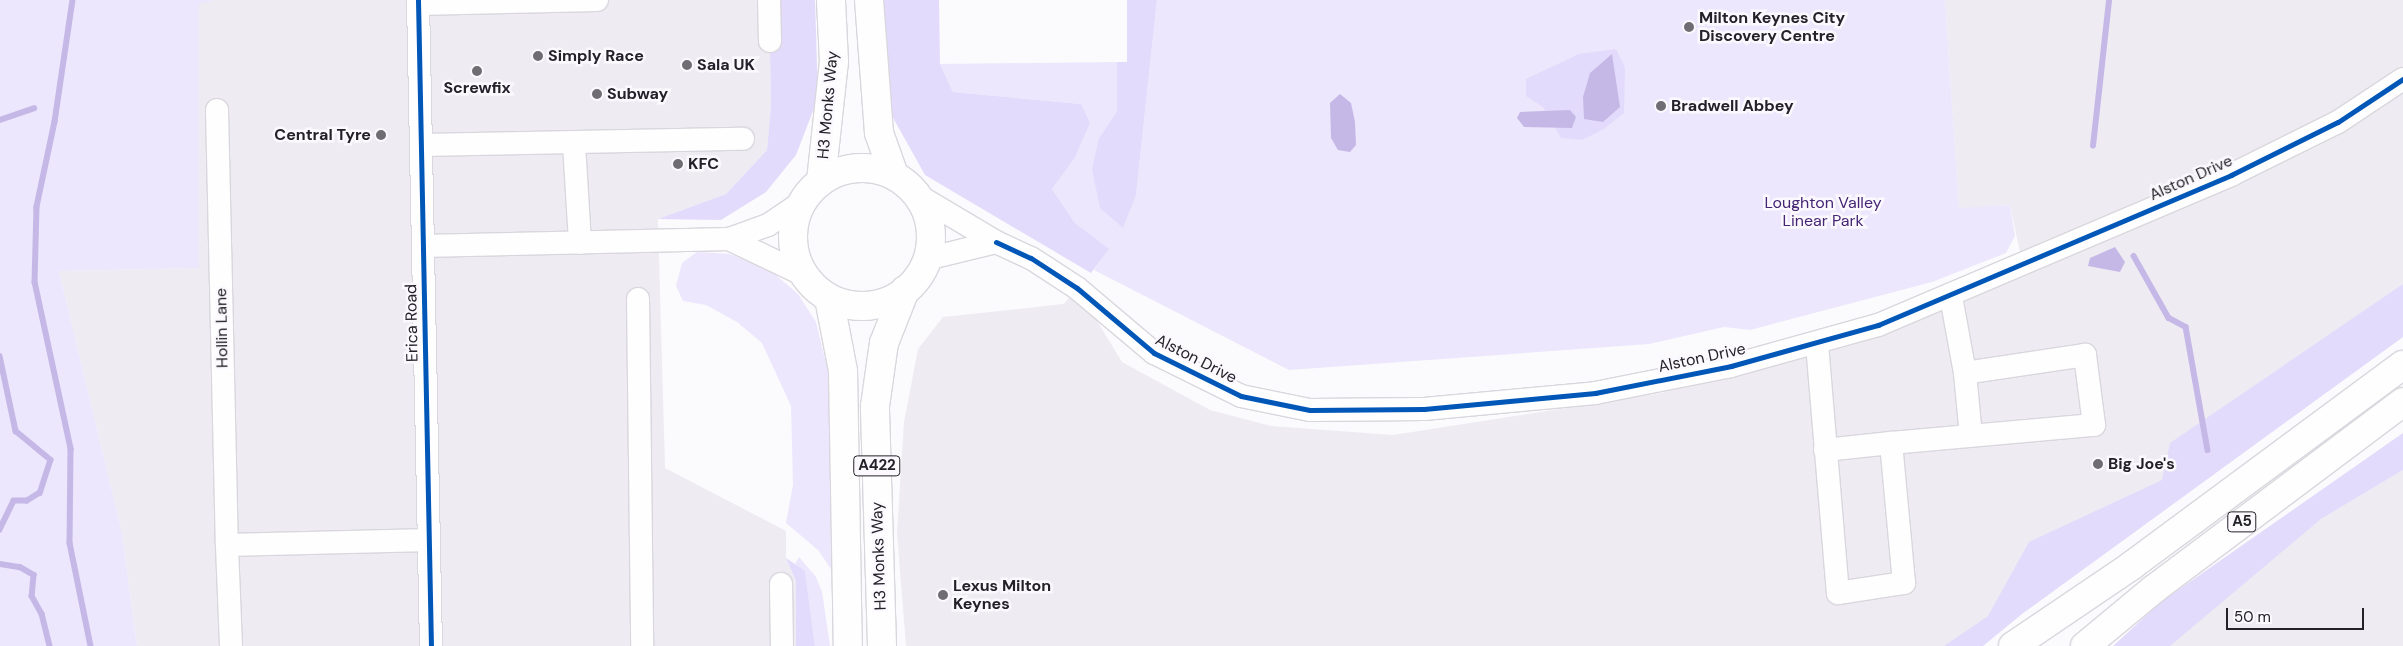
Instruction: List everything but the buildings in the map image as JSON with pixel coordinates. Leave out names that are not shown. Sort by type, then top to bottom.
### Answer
[{"type":"main road","name":"H3 Monks Way","points":[[821,181],[834,62],[831,0]]},
{"type":"main road","points":[[869,0],[879,133],[894,175]]},
{"type":"main road","points":[[868,168],[894,175],[917,194],[930,226],[927,259],[905,290],[886,301],[866,306],[829,298],[804,274],[794,252],[793,235],[801,203],[821,181],[836,172],[868,168]]},
{"type":"main road","name":"H3 Monks Way","points":[[882,646],[875,406],[884,343],[905,290]]},
{"type":"main road","name":"H3 Monks Way","points":[[829,298],[843,371],[848,646]]},
{"type":"main road","name":"A5","points":[[2035,646],[2131,566],[2403,365]]},
{"type":"main road","name":"A5","points":[[2085,646],[2170,577],[2403,402]]},
{"type":"main road","points":[[2013,646],[2131,566]]},
{"type":"street","points":[[418,2],[597,0]]},
{"type":"street","points":[[769,0],[770,41]]},
{"type":"street","name":"Erica Road","points":[[418,2],[431,646]]},
{"type":"street","name":"Alston Drive","points":[[917,194],[996,242],[1031,258],[1077,288],[1140,344],[1205,381],[1242,396],[1310,410],[1424,409],[1595,393],[1711,371],[1817,344],[1952,297],[2231,175],[2338,122],[2403,79]]},
{"type":"street","name":"Hollin Lane","points":[[217,110],[231,646]]},
{"type":"street","points":[[420,145],[574,144],[743,139]]},
{"type":"street","points":[[574,144],[580,242]]},
{"type":"street","points":[[423,246],[728,239],[768,225],[801,203]]},
{"type":"street","points":[[728,239],[804,274]]},
{"type":"street","points":[[927,259],[996,242]]},
{"type":"street","points":[[1952,297],[1965,373],[1971,436]]},
{"type":"street","points":[[638,299],[642,646]]},
{"type":"street","points":[[1817,344],[1838,592],[1904,582],[1891,443]]},
{"type":"street","points":[[1825,450],[2094,425],[2085,355],[1965,373]]},
{"type":"street","points":[[227,545],[429,540]]},
{"type":"street","points":[[781,584],[782,646]]},
{"type":"shaded area","points":[[215,0],[769,0],[771,105],[767,150],[726,194],[658,219],[665,468],[786,531],[786,558],[796,581],[796,646],[137,646],[122,533],[59,271],[199,268],[199,3]]},
{"type":"shaded area","points":[[769,0],[815,0],[818,98],[796,155],[766,192],[721,220],[658,219],[726,194],[767,150],[771,105]]},
{"type":"shaded area","points":[[884,0],[939,0],[940,64],[953,92],[1081,104],[1090,123],[1074,159],[1052,189],[1075,223],[1109,249],[1091,273],[925,175],[892,116]]},
{"type":"shaded area","points":[[1127,0],[1157,0],[1136,195],[1123,228],[1100,208],[1092,169],[1099,138],[1117,111],[1117,62],[1127,62]]},
{"type":"shaded area","points":[[1945,0],[2403,0],[2403,298],[1955,646],[906,646],[897,533],[904,422],[918,349],[943,317],[1064,304],[1077,288],[1122,362],[1210,410],[1271,426],[1393,435],[1662,393],[1815,345],[2024,271],[2010,205],[1959,209]]},
{"type":"shaded area","points":[[1616,49],[1625,68],[1624,113],[1604,129],[1582,140],[1561,138],[1543,107],[1526,96],[1526,79],[1579,54]]},
{"type":"shaded area","points":[[1612,54],[1620,107],[1603,122],[1584,119],[1583,97],[1590,73]]},
{"type":"shaded area","points":[[1340,94],[1351,103],[1355,122],[1356,145],[1350,152],[1338,150],[1331,138],[1330,103]]},
{"type":"shaded area","points":[[1570,110],[1576,117],[1572,128],[1524,127],[1517,118],[1520,112]]},
{"type":"shaded area","points":[[2115,247],[2125,262],[2120,272],[2088,266],[2090,258]]},
{"type":"shaded area","points":[[2403,284],[2403,337],[2022,614],[1983,646],[1944,646],[1988,616],[2029,542],[2162,480],[2170,443]]},
{"type":"shaded area","points":[[2403,433],[2403,470],[2321,519],[2170,646],[2113,646],[2161,602]]},
{"type":"shaded area","points":[[2403,470],[2403,646],[2165,646],[2321,519]]},
{"type":"shaded area","points":[[786,558],[805,571],[815,646],[796,646],[796,581]]},
{"type":"green space","points":[[0,0],[215,0],[199,4],[199,268],[59,271],[122,533],[137,646],[0,646]]},
{"type":"green space","name":"Loughton Valley Linear Park","points":[[1157,0],[1945,0],[1959,208],[2010,205],[2015,236],[2006,253],[1932,282],[1750,330],[1724,327],[1649,344],[1289,370],[1094,270],[1108,249],[1075,223],[1052,189],[1074,159],[1081,104],[953,92],[940,64],[1117,62],[1117,111],[1099,138],[1136,195]]},
{"type":"green space","points":[[697,252],[730,254],[771,271],[798,294],[816,322],[832,388],[837,578],[818,550],[786,523],[793,485],[791,406],[762,343],[737,322],[706,305],[683,301],[676,286],[682,263]]},
{"type":"green space","points":[[799,557],[816,577],[822,592],[830,646],[815,646],[805,572],[795,564]]},
{"type":"waterway","points":[[73,0],[55,122],[37,207],[35,282],[71,449],[70,543],[91,646]]},
{"type":"waterway","points":[[2093,146],[2109,0]]},
{"type":"waterway","points":[[0,120],[34,108]]},
{"type":"waterway","points":[[2134,256],[2169,318],[2186,327],[2208,450]]},
{"type":"waterway","points":[[0,356],[16,431],[51,460],[40,493],[27,501],[14,501],[0,530]]},
{"type":"waterway","points":[[0,564],[20,567],[34,575],[32,596],[42,614],[50,646]]},
{"type":"cycle path","points":[[418,0],[431,646]]},
{"type":"cycle path","points":[[996,242],[1031,258],[1077,288],[1154,353],[1241,396],[1310,410],[1424,409],[1595,393],[1731,366],[1878,325],[2231,175],[2338,122],[2403,79]]},
{"type":"place","name":"Milton Keynes City Discovery Centre","points":[[1689,27]]},
{"type":"place","name":"Simply Race","points":[[538,56]]},
{"type":"place","name":"Sala UK","points":[[687,65]]},
{"type":"place","name":"Screwfix","points":[[477,71]]},
{"type":"place","name":"Subway","points":[[597,94]]},
{"type":"place","name":"Bradwell Abbey","points":[[1661,106]]},
{"type":"place","name":"Central Tyre","points":[[381,135]]},
{"type":"place","name":"KFC","points":[[678,164]]},
{"type":"place","name":"Big Joe's","points":[[2098,464]]},
{"type":"place","name":"Lexus Milton Keynes","points":[[943,595]]}]
